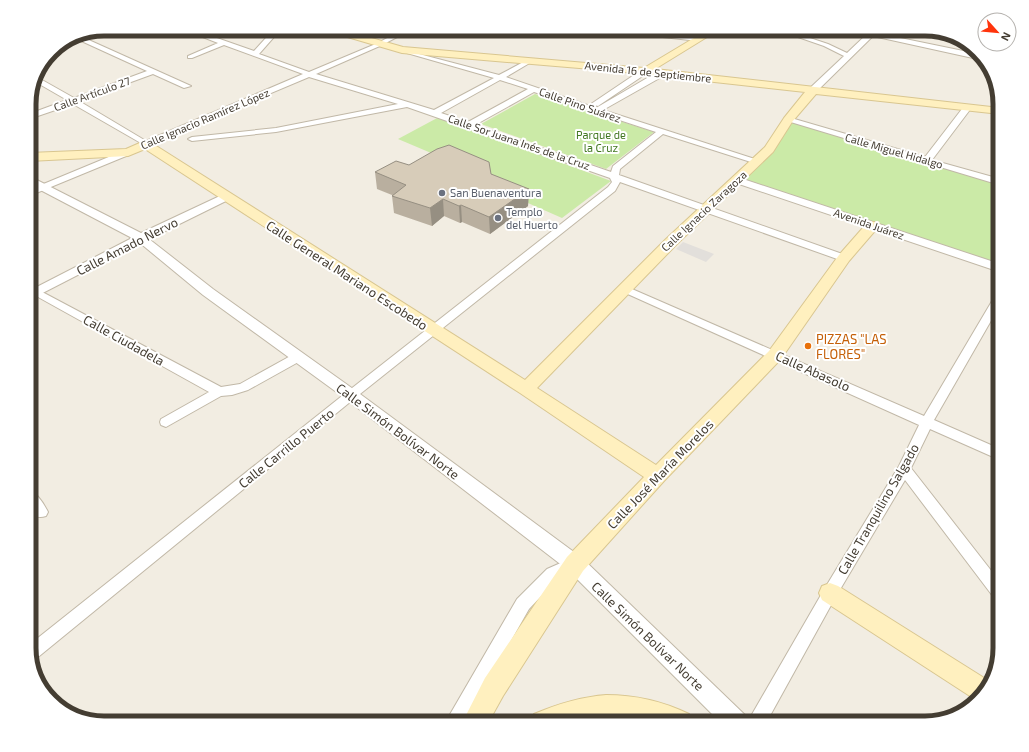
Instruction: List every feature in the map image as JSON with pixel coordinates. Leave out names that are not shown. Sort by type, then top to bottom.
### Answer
[{"type":"main road","name":"Avenida 16 de Septiembre","points":[[353,36],[402,50],[646,71],[993,110]]},
{"type":"main road","points":[[646,71],[706,36]]},
{"type":"main road","points":[[662,73],[712,36]]},
{"type":"main road","name":"Calle Ignacio Zaragoza","points":[[526,389],[704,210],[769,149],[788,120],[813,90]]},
{"type":"main road","name":"Calle Ignacio Ramírez López","points":[[128,152],[146,144]]},
{"type":"main road","name":"Calle General Mariano Escobedo","points":[[146,144],[526,389],[657,476]]},
{"type":"main road","points":[[36,157],[128,152]]},
{"type":"main road","name":"Calle José María Morelos","points":[[575,564],[657,476],[775,355],[844,258],[872,225]]},
{"type":"main road","points":[[478,716],[494,687],[575,564]]},
{"type":"main road","points":[[830,593],[979,688]]},
{"type":"main road","points":[[563,716],[580,710],[626,707],[665,716]]},
{"type":"street","name":"Calle Sor Juana Inés de la Cruz","points":[[205,36],[308,74],[435,113],[614,176],[704,210],[844,258]]},
{"type":"street","points":[[255,54],[272,36]]},
{"type":"street","name":"Calle Ignacio Ramírez López","points":[[146,144],[395,36]]},
{"type":"street","points":[[672,36],[699,39]]},
{"type":"street","name":"Calle Ignacio Zaragoza","points":[[813,90],[869,36]]},
{"type":"street","points":[[894,36],[973,56]]},
{"type":"street","points":[[801,37],[826,45],[848,56]]},
{"type":"street","points":[[83,40],[187,86]]},
{"type":"street","points":[[190,58],[224,43]]},
{"type":"street","name":"Calle Pino Suárez","points":[[402,50],[499,77],[661,132],[757,161]]},
{"type":"street","points":[[435,113],[531,60]]},
{"type":"street","points":[[588,108],[646,71]]},
{"type":"street","name":"Calle Artículo 27","points":[[36,114],[154,72]]},
{"type":"street","points":[[597,111],[662,73]]},
{"type":"street","name":"Calle General Mariano Escobedo","points":[[40,81],[146,144]]},
{"type":"street","points":[[469,125],[534,89]]},
{"type":"street","points":[[192,139],[276,130],[407,104]]},
{"type":"street","points":[[927,161],[968,107]]},
{"type":"street","name":"Calle Miguel Hidalgo","points":[[788,120],[993,180]]},
{"type":"street","name":"Calle Carrillo Puerto","points":[[36,650],[351,395],[612,189],[616,182],[614,176],[616,168],[661,132]]},
{"type":"street","name":"Calle Ignacio Ramírez López","points":[[36,190],[128,152]]},
{"type":"street","name":"Avenida Juárez","points":[[737,180],[993,266]]},
{"type":"street","name":"Calle Simón Bolívar Norte","points":[[36,190],[141,238],[208,292],[351,395],[575,564],[730,716]]},
{"type":"street","name":"Calle Amado Nervo","points":[[36,290],[226,197]]},
{"type":"street","name":"Calle Abasolo","points":[[625,289],[993,453]]},
{"type":"street","name":"Calle Ciudadela","points":[[36,294],[219,392]]},
{"type":"street","name":"Calle Tranquilino Salgado","points":[[760,716],[830,593],[904,469],[926,422],[993,308]]},
{"type":"street","points":[[166,422],[219,392],[232,391],[244,387],[298,357]]},
{"type":"street","points":[[904,469],[993,585]]},
{"type":"street","points":[[36,505],[41,512]]},
{"type":"street","name":"Calle José María Morelos","points":[[458,716],[523,604],[552,574],[575,564]]},
{"type":"green space","name":"Parque de la Cruz","points":[[535,94],[654,132],[606,169],[481,124]]},
{"type":"green space","points":[[439,117],[611,181],[562,218],[494,188],[450,161],[398,139]]},
{"type":"green space","points":[[788,120],[993,180],[993,266],[737,180]]},
{"type":"shaded area","points":[[683,242],[714,254],[706,262],[676,249]]},
{"type":"building","points":[[449,145],[489,162],[491,174],[529,189],[489,217],[443,199],[430,208],[392,196],[406,185],[375,172],[396,161],[409,165],[437,149]]},
{"type":"place","name":"San Buenaventura","points":[[442,193]]},
{"type":"place","name":"Templo del Huerto","points":[[498,218]]},
{"type":"place","name":"PIZZAS \"LAS FLORES\"","points":[[808,346]]}]
